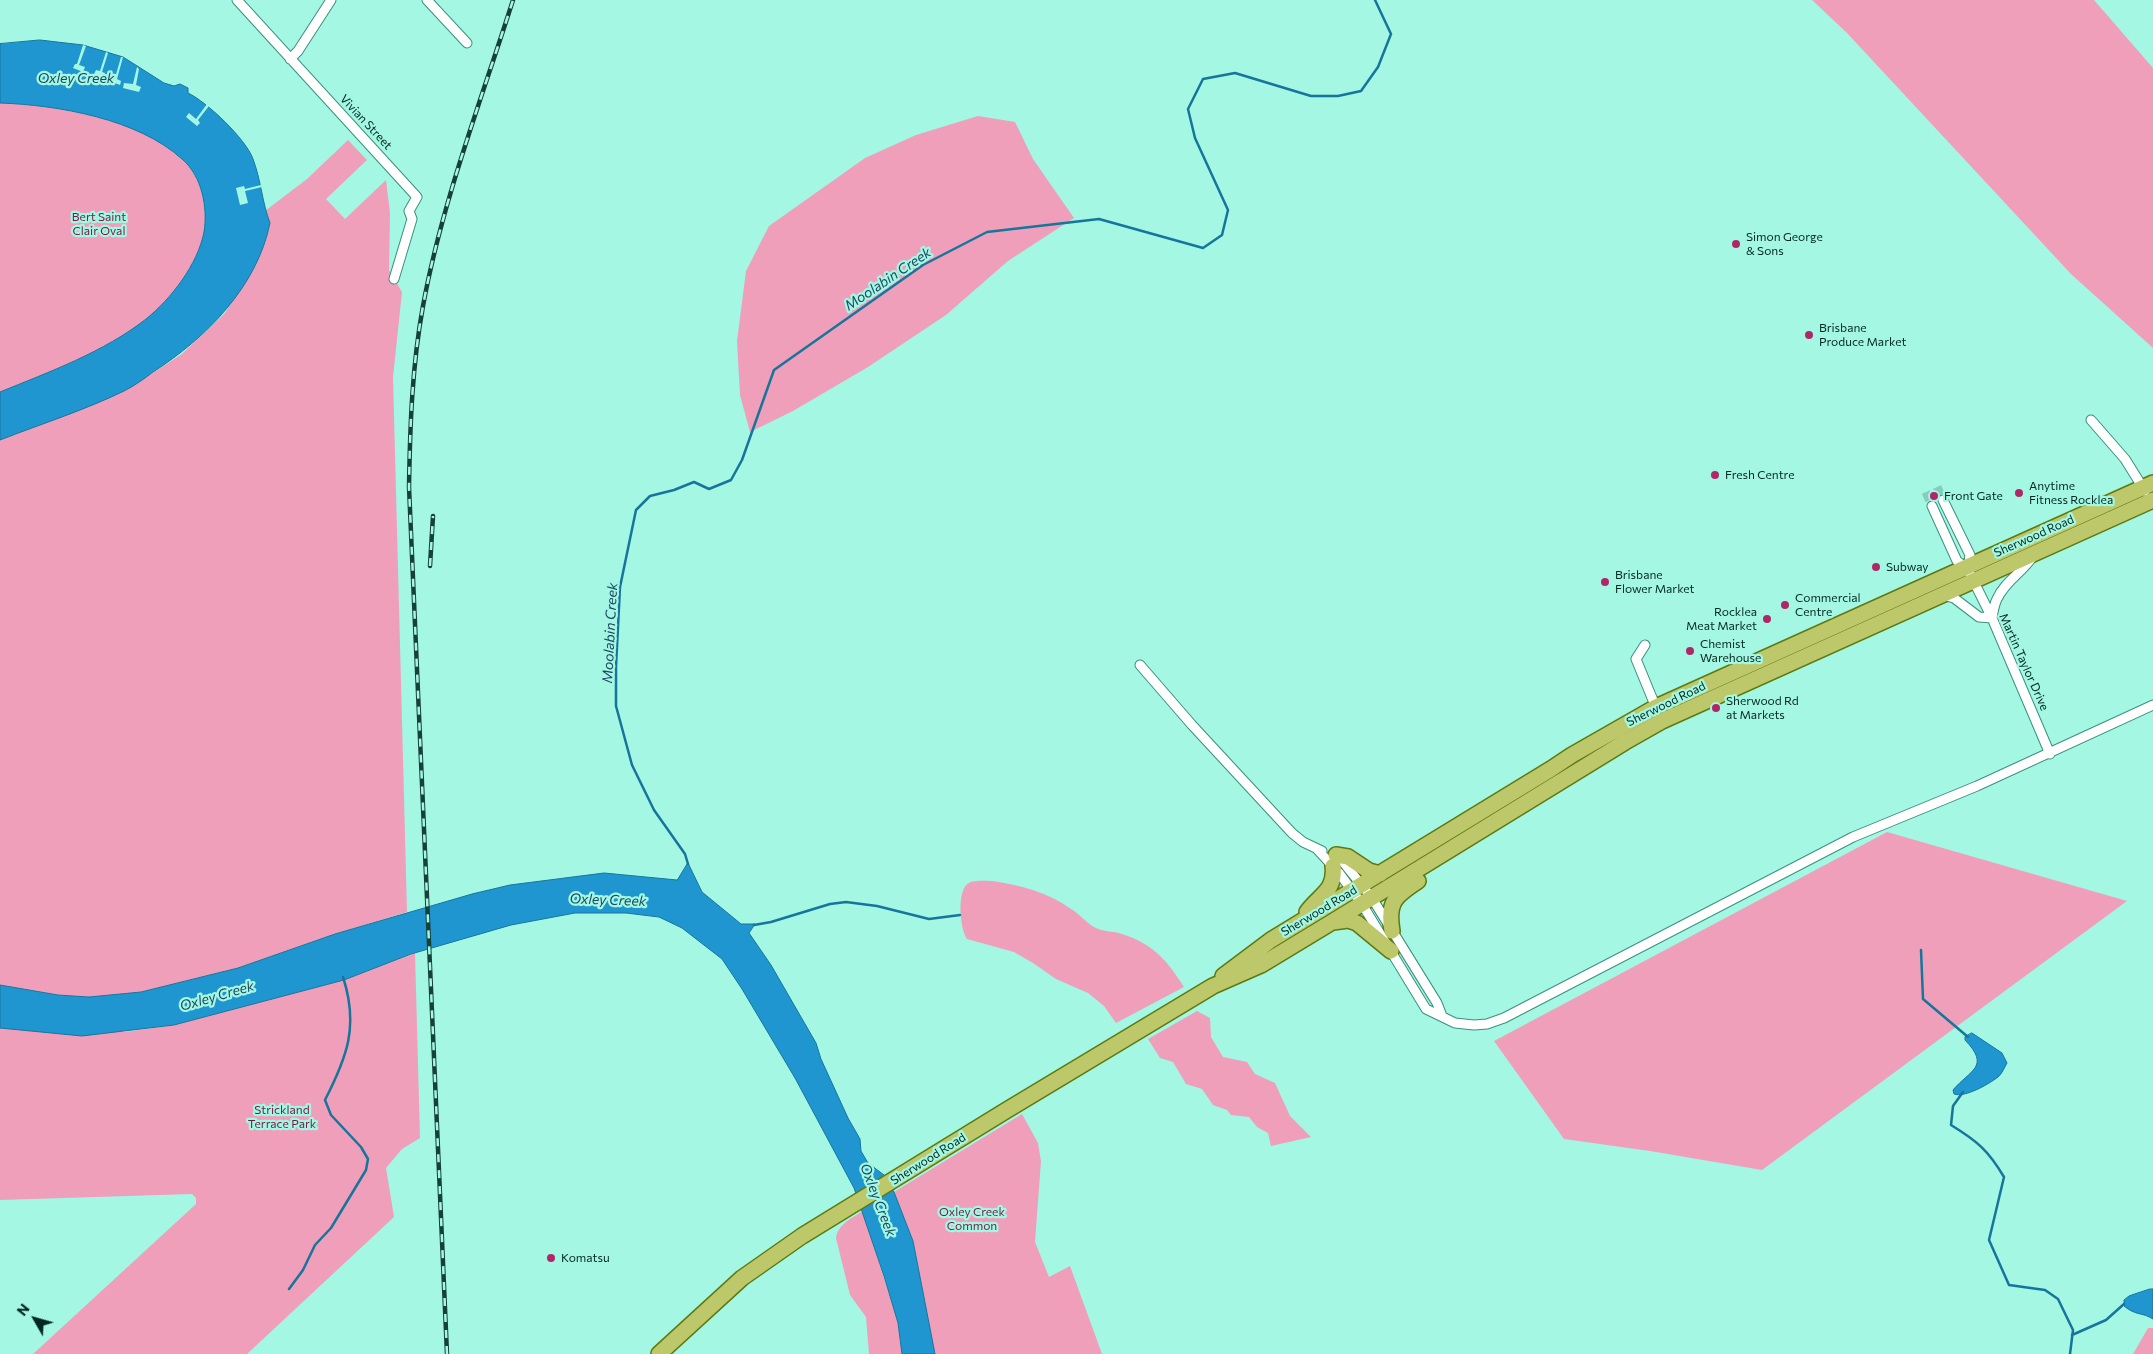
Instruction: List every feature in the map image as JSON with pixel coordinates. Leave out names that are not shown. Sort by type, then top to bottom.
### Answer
[{"type":"main road","name":"Sherwood Road","points":[[1213,986],[1222,976],[1244,959],[1298,923],[1572,755],[1656,707],[1970,574],[2034,554],[2150,492]]},
{"type":"main road","name":"Sherwood Road","points":[[659,1354],[742,1278],[802,1236],[1213,986],[1261,964],[1448,852],[1569,775],[1662,721],[1941,595],[1970,574],[1986,557],[2150,492]]},
{"type":"main road","points":[[1392,931],[1390,911],[1399,893],[1448,862],[1448,852]]},
{"type":"main road","points":[[1298,923],[1311,906],[1326,893],[1334,876],[1334,860],[1348,857],[1369,871],[1380,874]]},
{"type":"main road","points":[[1332,922],[1348,920],[1357,923],[1391,951]]},
{"type":"street","name":"Vivian Street","points":[[237,0],[417,197],[409,211],[412,219],[394,279]]},
{"type":"street","points":[[290,59],[300,48],[331,0]]},
{"type":"street","points":[[427,0],[467,43]]},
{"type":"street","points":[[2091,420],[2125,459],[2150,492]]},
{"type":"street","points":[[1943,500],[1970,555],[1970,574]]},
{"type":"street","points":[[1932,506],[1956,561],[1970,574]]},
{"type":"street","points":[[1941,595],[1954,598],[1979,617],[1992,618],[1996,599],[2006,586],[2025,568],[2034,554]]},
{"type":"street","name":"Martin Taylor Drive","points":[[1970,574],[1992,618],[2050,754]]},
{"type":"street","points":[[1645,645],[1636,659],[1662,721]]},
{"type":"street","points":[[1140,664],[1192,725],[1273,813],[1303,842],[1334,860],[1346,863],[1357,888],[1392,931],[1437,1004],[1442,1016]]},
{"type":"street","points":[[1367,901],[1391,951],[1426,1009],[1455,1023],[1474,1026],[1487,1024],[1504,1018],[1852,837],[2050,754],[2153,705]]},
{"type":"green space","points":[[1812,0],[2094,0],[2153,68],[2153,348],[2071,274],[1847,33]]},
{"type":"green space","name":"Bert Saint Clair Oval","points":[[0,103],[47,107],[96,117],[120,124],[164,145],[182,159],[194,174],[202,193],[205,223],[201,244],[190,268],[174,291],[146,319],[130,331],[94,351],[57,369],[0,392]]},
{"type":"green space","points":[[978,116],[1015,122],[1033,159],[1074,218],[1008,261],[946,315],[868,367],[793,411],[750,432],[740,395],[737,341],[746,271],[769,226],[865,158],[916,135]]},
{"type":"green space","points":[[348,140],[367,160],[326,199],[345,219],[386,180],[390,213],[389,270],[402,292],[393,377],[407,912],[335,934],[238,968],[141,992],[89,997],[58,995],[0,985],[0,440],[126,390],[182,354],[225,313],[252,271],[270,223],[265,211],[307,179]]},
{"type":"green space","points":[[1887,832],[2127,901],[1762,1170],[1564,1139],[1494,1041]]},
{"type":"green space","points":[[992,881],[1023,887],[1053,898],[1096,928],[1133,938],[1158,954],[1172,969],[1184,987],[1116,1023],[1104,1006],[1088,993],[1056,979],[1014,952],[967,939],[960,910],[962,893],[971,882]]},
{"type":"green space","name":"Strickland Terrace Park","points":[[415,953],[420,1138],[402,1149],[386,1168],[394,1217],[247,1354],[33,1354],[196,1204],[196,1198],[192,1194],[0,1200],[0,1028],[125,1032],[174,1025],[344,980]]},
{"type":"green space","points":[[1197,1011],[1210,1018],[1211,1037],[1223,1057],[1247,1062],[1255,1074],[1275,1083],[1290,1116],[1311,1137],[1271,1146],[1268,1133],[1257,1127],[1249,1117],[1231,1115],[1227,1110],[1213,1105],[1202,1089],[1186,1084],[1173,1062],[1160,1058],[1148,1039]]},
{"type":"green space","name":"Oxley Creek Common","points":[[1022,1114],[1038,1143],[1041,1161],[1035,1242],[1049,1277],[1070,1266],[1102,1354],[934,1354],[913,1241],[894,1192]]},
{"type":"green space","points":[[863,1211],[898,1323],[902,1354],[869,1354],[866,1317],[850,1295],[836,1238],[843,1225]]},
{"type":"green space","points":[[2148,1328],[2153,1328],[2153,1354],[2133,1354]]},
{"type":"water","name":"Oxley Creek","points":[[40,40],[83,45],[123,57],[164,83],[174,86],[180,84],[188,88],[188,93],[205,104],[225,122],[249,151],[256,167],[270,223],[254,268],[241,289],[227,309],[192,343],[143,380],[124,391],[78,411],[0,440],[0,392],[57,369],[112,342],[146,319],[174,291],[190,268],[201,244],[205,223],[204,203],[199,183],[189,166],[164,145],[120,124],[96,117],[47,107],[0,103],[0,44]]},
{"type":"water","points":[[688,863],[702,892],[741,924],[755,924],[749,933],[771,965],[816,1043],[821,1059],[848,1118],[860,1139],[861,1151],[868,1163],[884,1175],[894,1192],[913,1241],[935,1354],[902,1354],[898,1323],[854,1188],[795,1078],[742,989],[722,959],[682,928],[659,917],[626,913],[575,913],[511,925],[411,954],[344,980],[174,1025],[82,1036],[0,1028],[0,985],[58,995],[89,997],[141,992],[238,968],[335,934],[472,894],[510,885],[604,873],[677,880]]},
{"type":"water","points":[[1972,1033],[2002,1053],[2007,1063],[2002,1073],[1989,1083],[1977,1090],[1959,1095],[1954,1094],[1953,1090],[1971,1073],[1977,1062],[1973,1049],[1965,1040],[1965,1037]]},
{"type":"water","points":[[2153,1289],[2153,1319],[2124,1306],[2124,1300],[2129,1296]]},
{"type":"pier","points":[[83,45],[86,46],[79,65],[85,67],[83,72],[73,68],[77,64]]},
{"type":"pier","points":[[106,52],[108,53],[102,72],[105,73],[104,78],[94,74],[96,70],[100,71]]},
{"type":"pier","points":[[121,57],[123,57],[117,79],[121,81],[120,85],[110,81],[111,77],[115,78]]},
{"type":"pier","points":[[137,67],[139,69],[136,85],[141,87],[139,92],[123,88],[124,83],[133,84]]},
{"type":"pier","points":[[207,104],[209,106],[198,120],[200,123],[197,126],[186,117],[189,113],[196,119]]},
{"type":"pier","points":[[261,185],[262,187],[245,191],[248,203],[240,205],[236,188],[244,186],[245,189]]},
{"type":"waterway","name":"Moolabin Creek","points":[[688,864],[685,854],[654,810],[632,765],[616,706],[620,587],[636,510],[650,496],[674,490],[694,482],[709,489],[731,480],[742,460],[774,370],[923,265],[987,232],[1099,219],[1203,248],[1222,235],[1228,210],[1195,138],[1188,109],[1203,79],[1235,73],[1311,96],[1338,96],[1361,91],[1378,67],[1391,34],[1375,0]]},
{"type":"waterway","points":[[754,925],[771,922],[830,904],[846,902],[877,906],[929,919],[960,915]]},
{"type":"waterway","points":[[1921,950],[1923,999],[1968,1037]]},
{"type":"waterway","points":[[289,1289],[303,1270],[315,1245],[331,1228],[366,1170],[368,1159],[361,1147],[331,1115],[325,1100],[345,1055],[348,1041],[350,1011],[343,977]]},
{"type":"waterway","points":[[1963,1092],[1953,1106],[1951,1125],[1981,1147],[1993,1160],[2004,1177],[1989,1240],[2009,1285],[2045,1290],[2058,1299],[2073,1330],[2070,1354]]},
{"type":"waterway","points":[[2072,1335],[2106,1320],[2124,1304]]},
{"type":"tunnel","points":[[1937,487],[1943,500]]},
{"type":"tunnel","points":[[1926,492],[1932,506]]},
{"type":"railway","points":[[447,1354],[409,487],[411,419],[419,329],[431,267],[451,190],[513,0]]},
{"type":"railway","points":[[430,566],[433,516]]},
{"type":"place","name":"Simon George & Sons","points":[[1736,244]]},
{"type":"place","name":"Brisbane Produce Market","points":[[1809,335]]},
{"type":"place","name":"Fresh Centre","points":[[1715,475]]},
{"type":"place","name":"Anytime Fitness Rocklea","points":[[2019,493]]},
{"type":"place","name":"Front Gate","points":[[1934,496]]},
{"type":"place","name":"Subway","points":[[1876,567]]},
{"type":"place","name":"Brisbane Flower Market","points":[[1605,582]]},
{"type":"place","name":"Commercial Centre","points":[[1785,605]]},
{"type":"place","name":"Rocklea Meat Market","points":[[1767,619]]},
{"type":"place","name":"Chemist Warehouse","points":[[1690,651]]},
{"type":"place","name":"Sherwood Rd at Markets","points":[[1716,708]]},
{"type":"place","name":"Komatsu","points":[[551,1258]]}]
